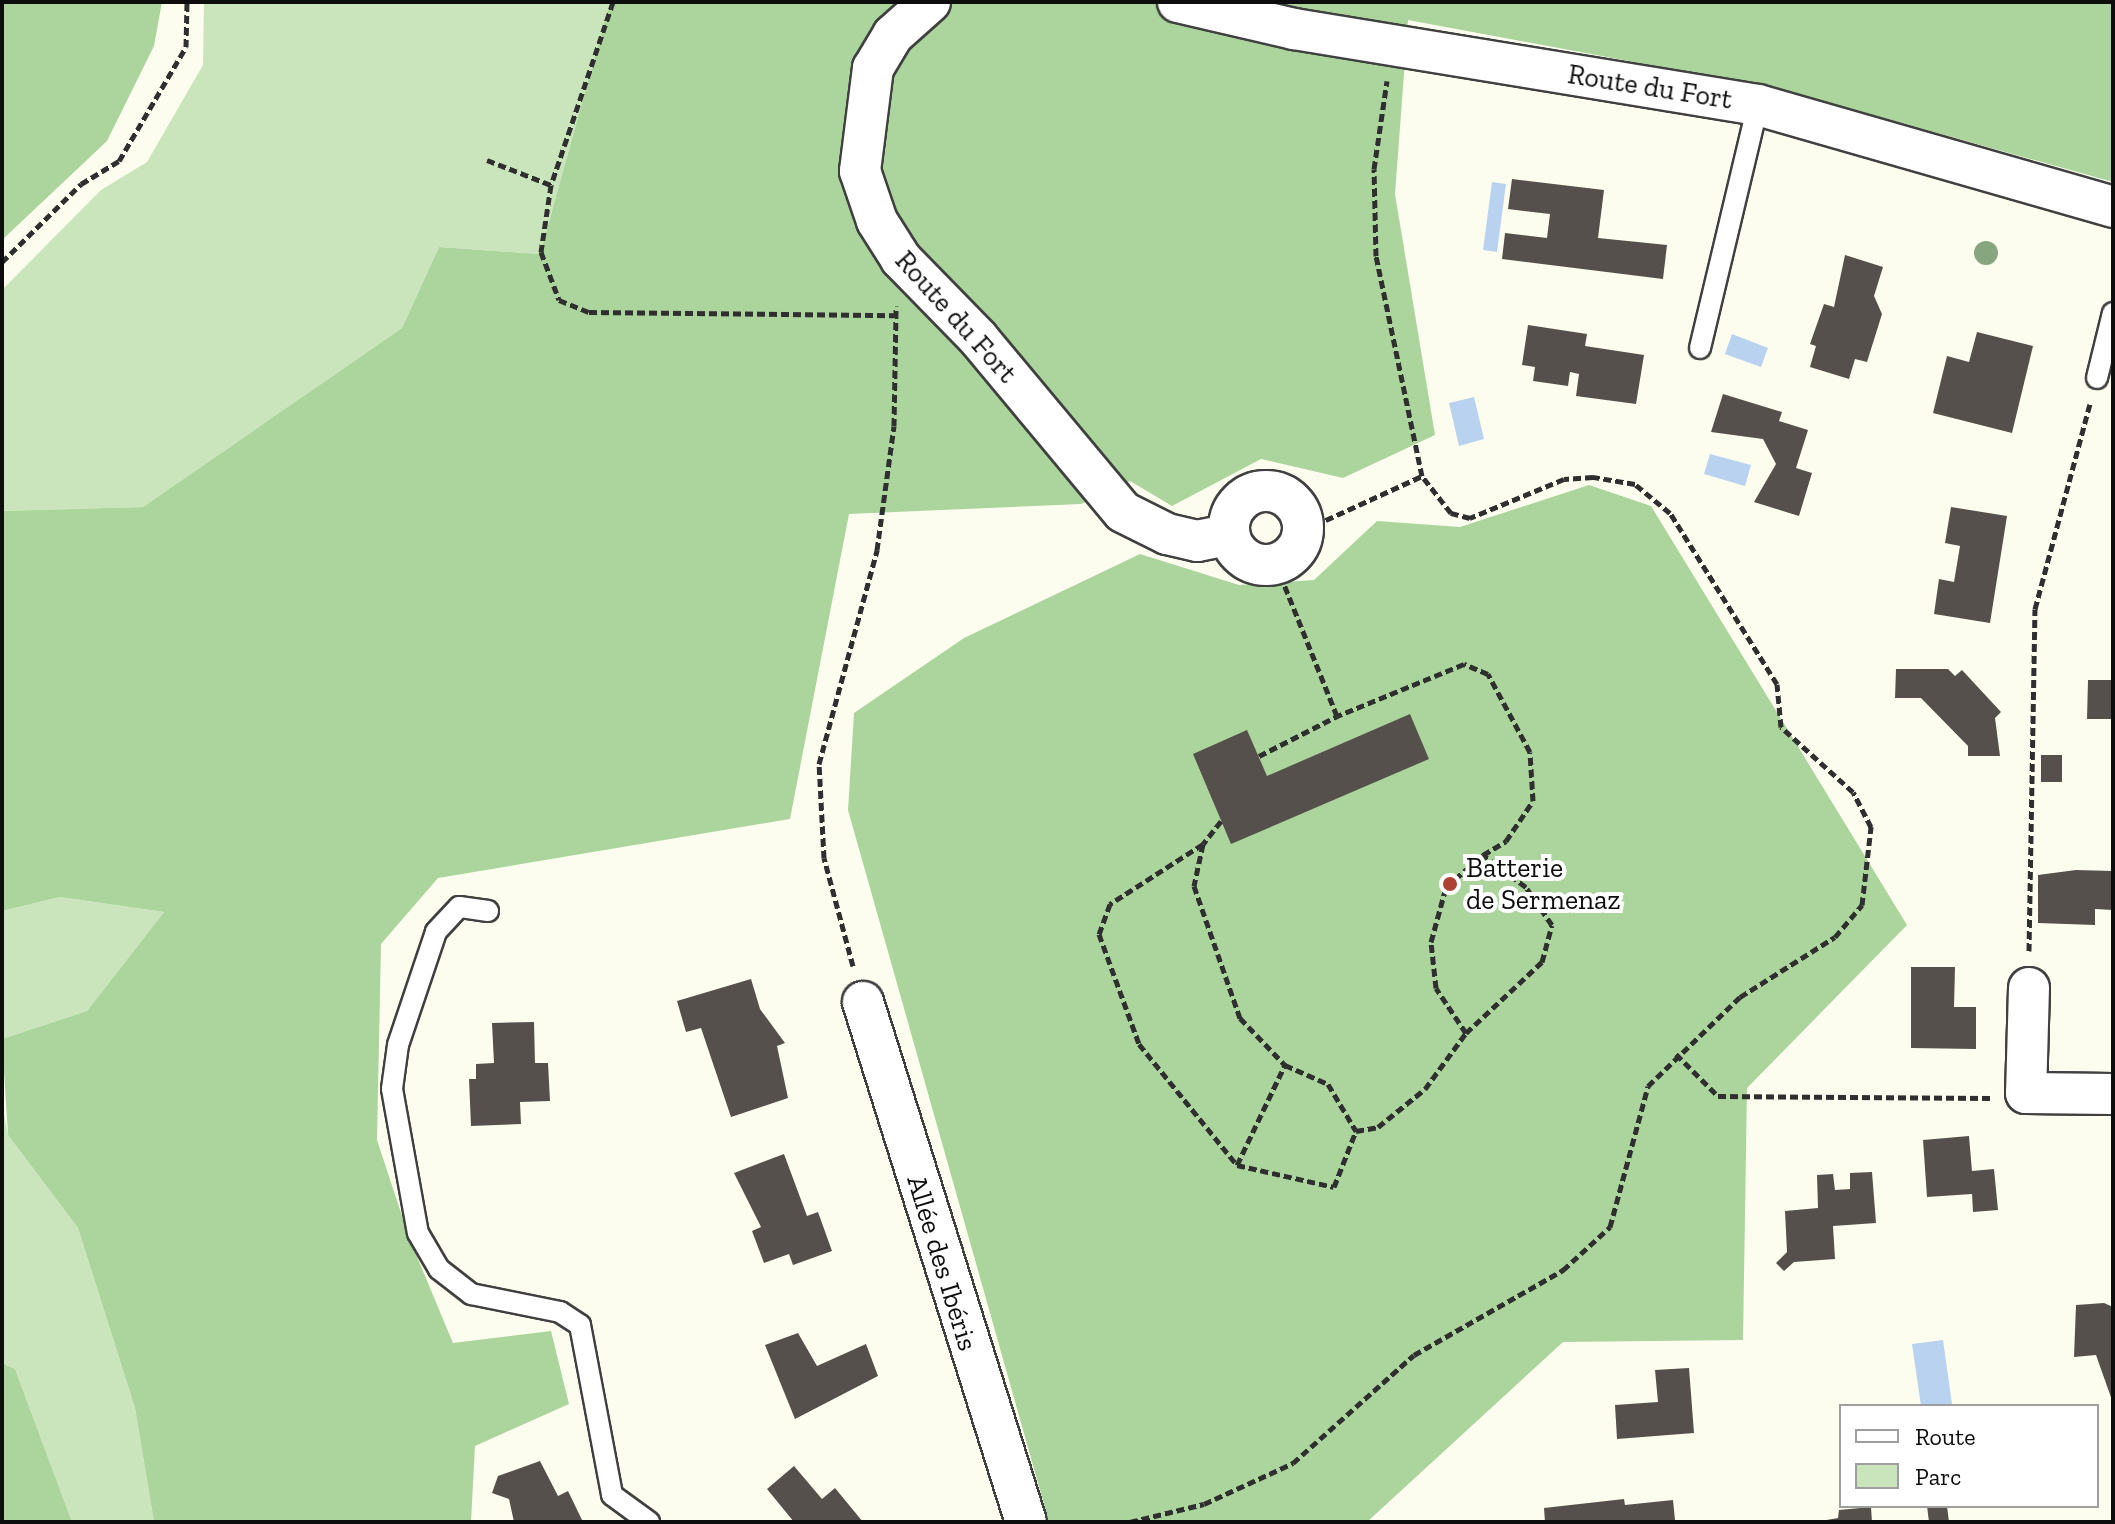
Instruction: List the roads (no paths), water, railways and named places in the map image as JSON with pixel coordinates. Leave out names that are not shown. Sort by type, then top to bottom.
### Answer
[{"type":"street","name":"Route du Fort","points":[[930,2],[893,35],[873,68],[863,119],[860,171],[877,221],[901,259],[978,338],[1123,512],[1167,534],[1197,541],[1229,535]]},
{"type":"street","name":"Route du Fort","points":[[1178,2],[1400,46],[1758,105],[2113,207]]},
{"type":"street","points":[[1256,491],[1288,497],[1301,515],[1301,540],[1276,564],[1241,556],[1229,535],[1231,513],[1256,491]]},
{"type":"street","points":[[2029,988],[2026,1093],[2113,1094]]},
{"type":"street","name":"Allée des Ibéris","points":[[863,1002],[1026,1522]]},
{"type":"lane","points":[[1700,348],[1758,105]]},
{"type":"lane","points":[[2097,378],[2113,313]]},
{"type":"lane","points":[[488,911],[459,907],[436,932],[398,1045],[392,1089],[418,1233],[439,1269],[471,1294],[560,1312],[580,1325],[612,1495],[649,1522]]},
{"type":"water","points":[[1492,182],[1506,184],[1497,252],[1483,250]]},
{"type":"water","points":[[1732,334],[1768,348],[1761,367],[1725,354]]},
{"type":"water","points":[[1474,397],[1484,439],[1459,446],[1449,403]]},
{"type":"water","points":[[1710,454],[1751,465],[1745,486],[1704,474]]},
{"type":"water","points":[[1943,1340],[1952,1404],[1921,1404],[1912,1344]]},
{"type":"place","name":"Batterie de Sermenaz","points":[[1450,884]]}]
